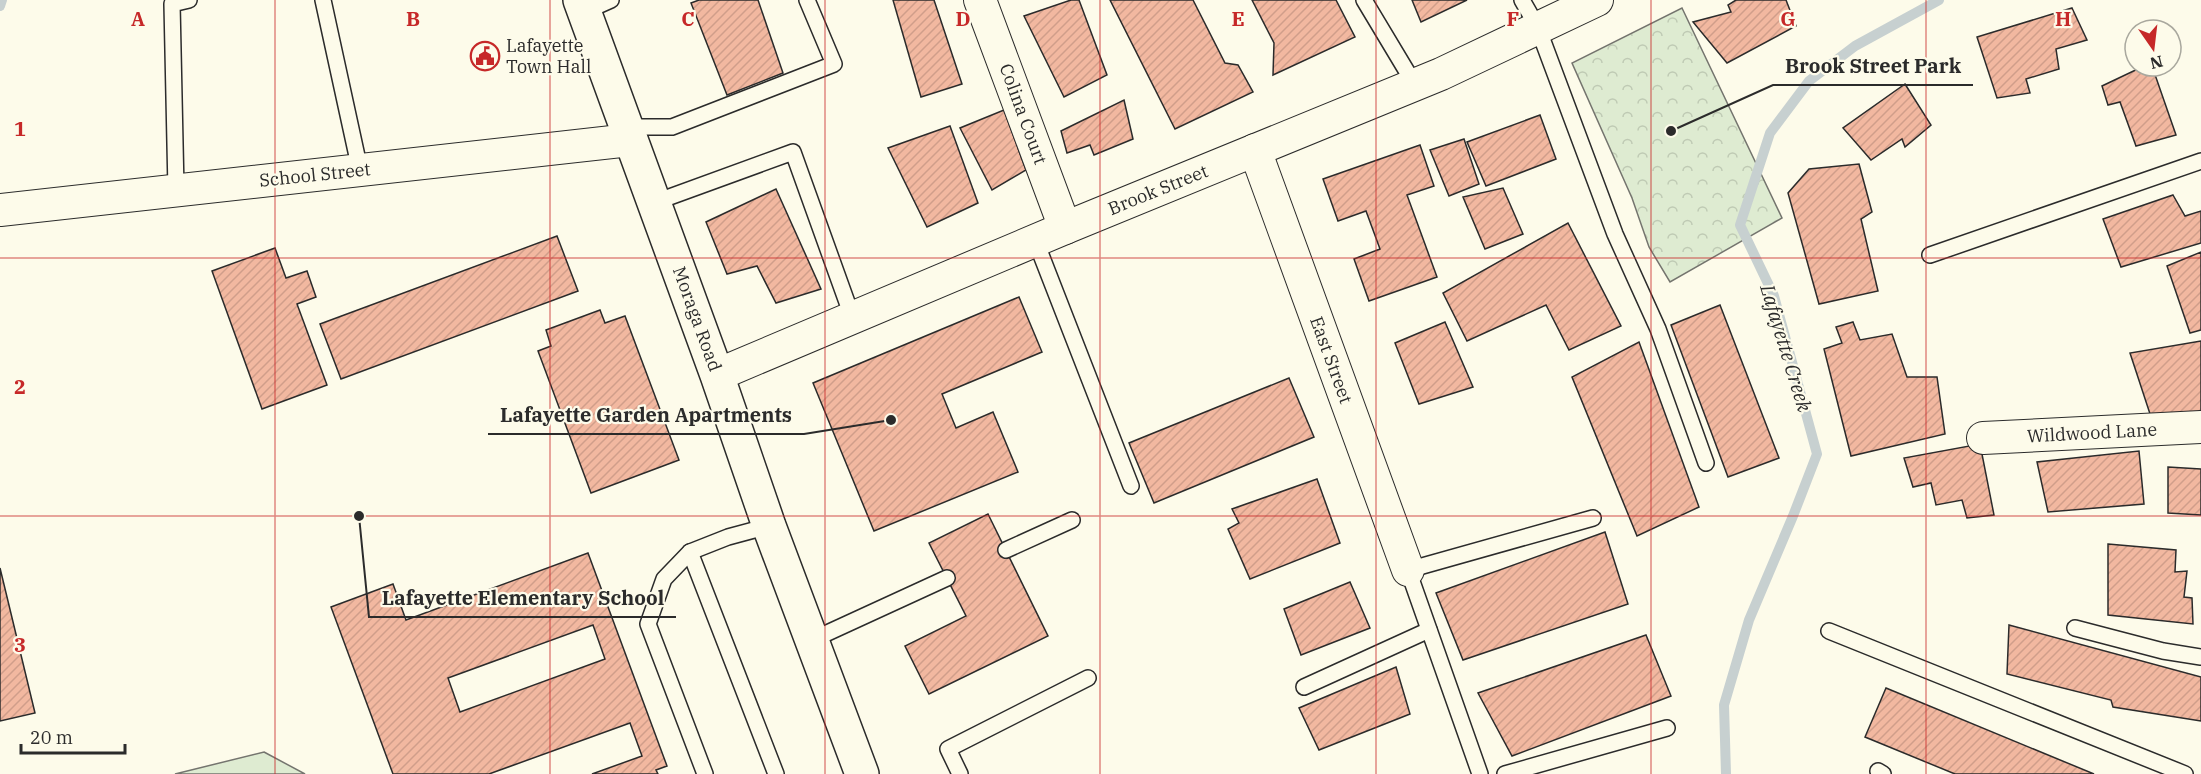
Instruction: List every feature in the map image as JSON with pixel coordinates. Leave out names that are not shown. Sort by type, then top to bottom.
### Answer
[{"type":"main road","name":"Moraga Road","points":[[592,4],[628,133],[717,375],[769,526],[862,774]]},
{"type":"street","name":"Colina Court","points":[[980,0],[1065,228]]},
{"type":"street","name":"Brook Street","points":[[717,375],[1065,228],[1415,85],[1597,0]]},
{"type":"street","name":"School Street","points":[[0,210],[360,170],[628,133]]},
{"type":"street","name":"East Street","points":[[1255,150],[1408,570]]},
{"type":"street","name":"Wildwood Lane","points":[[1983,438],[2201,427]]},
{"type":"lane","points":[[176,190],[172,4],[189,0]]},
{"type":"lane","points":[[323,0],[360,170]]},
{"type":"lane","points":[[628,133],[672,127],[834,64],[807,0]]},
{"type":"lane","points":[[1364,0],[1415,85]]},
{"type":"lane","points":[[1522,0],[1538,28],[1615,234],[1658,329],[1706,463]]},
{"type":"lane","points":[[654,203],[793,152],[853,319]]},
{"type":"lane","points":[[1930,255],[2201,160]]},
{"type":"lane","points":[[1036,242],[1131,486]]},
{"type":"lane","points":[[1480,774],[1408,570],[1593,518]]},
{"type":"lane","points":[[1006,550],[1072,519]]},
{"type":"lane","points":[[705,774],[648,624],[664,579],[690,552],[728,537],[769,526]]},
{"type":"lane","points":[[690,552],[776,774]]},
{"type":"lane","points":[[812,640],[946,578]]},
{"type":"lane","points":[[2075,628],[2163,651],[2201,657]]},
{"type":"lane","points":[[1304,687],[1429,630]]},
{"type":"lane","points":[[1829,631],[2185,774]]},
{"type":"lane","points":[[960,774],[948,749],[1088,678]]},
{"type":"lane","points":[[1505,774],[1666,728]]},
{"type":"green space","points":[[1682,8],[1782,218],[1670,282],[1649,247],[1632,198],[1572,63]]},
{"type":"green space","points":[[264,752],[305,774],[175,774]]},
{"type":"building","points":[[699,0],[758,0],[783,73],[727,95],[691,3]]},
{"type":"building","points":[[893,0],[934,0],[962,84],[921,97]]},
{"type":"building","points":[[1071,0],[1079,0],[1107,75],[1064,97],[1024,16]]},
{"type":"building","points":[[1110,0],[1193,0],[1225,63],[1238,65],[1253,92],[1175,129]]},
{"type":"building","points":[[1252,0],[1336,0],[1355,37],[1273,75],[1274,43]]},
{"type":"building","points":[[1412,0],[1467,0],[1421,22]]},
{"type":"building","points":[[1736,0],[1786,0],[1796,26],[1727,63],[1693,22],[1731,12],[1728,5]]},
{"type":"building","points":[[2072,8],[2087,40],[2056,49],[2059,69],[2026,79],[2030,93],[1997,98],[1977,37]]},
{"type":"building","points":[[2123,76],[2123,78],[2156,78],[2176,135],[2136,146],[2120,102],[2108,105],[2102,86]]},
{"type":"building","points":[[1905,84],[1931,125],[1905,147],[1902,139],[1871,160],[1843,128]]},
{"type":"building","points":[[1124,100],[1133,139],[1094,155],[1090,145],[1067,153],[1061,131]]},
{"type":"building","points":[[1004,110],[1026,170],[992,190],[960,128]]},
{"type":"building","points":[[1540,115],[1556,159],[1486,186],[1467,142]]},
{"type":"building","points":[[950,126],[978,203],[927,227],[888,148]]},
{"type":"building","points":[[1464,139],[1479,184],[1449,196],[1430,150]]},
{"type":"building","points":[[1420,145],[1434,186],[1407,195],[1437,277],[1369,301],[1354,259],[1380,249],[1366,211],[1338,221],[1323,179]]},
{"type":"building","points":[[1859,164],[1872,212],[1861,219],[1878,291],[1819,304],[1788,193],[1809,169]]},
{"type":"building","points":[[1503,188],[1523,234],[1485,249],[1463,197]]},
{"type":"building","points":[[776,189],[821,289],[776,303],[757,266],[727,274],[706,222]]},
{"type":"building","points":[[2173,195],[2185,216],[2201,211],[2201,243],[2121,267],[2103,219]]},
{"type":"building","points":[[1568,223],[1621,326],[1569,350],[1546,305],[1467,341],[1443,293]]},
{"type":"building","points":[[557,236],[578,291],[341,379],[320,324]]},
{"type":"building","points":[[275,248],[286,278],[307,271],[316,297],[297,304],[327,385],[262,409],[212,271]]},
{"type":"building","points":[[2201,252],[2201,330],[2190,333],[2167,266]]},
{"type":"building","points":[[1019,297],[1042,352],[942,394],[956,428],[993,412],[1018,472],[874,531],[813,383]]},
{"type":"building","points":[[1720,305],[1779,458],[1728,477],[1671,325]]},
{"type":"building","points":[[600,310],[605,323],[625,316],[679,460],[591,493],[538,351],[551,346],[546,330]]},
{"type":"building","points":[[1445,322],[1473,387],[1419,404],[1395,343]]},
{"type":"building","points":[[1853,322],[1860,340],[1892,334],[1907,377],[1937,377],[1945,434],[1851,456],[1824,349],[1842,343],[1836,327]]},
{"type":"building","points":[[2201,341],[2201,412],[2152,420],[2130,353]]},
{"type":"building","points":[[1639,342],[1699,507],[1637,536],[1572,377]]},
{"type":"building","points":[[1289,378],[1314,437],[1154,503],[1129,443]]},
{"type":"building","points":[[1980,444],[1994,515],[1967,518],[1962,500],[1936,505],[1931,483],[1913,487],[1904,458]]},
{"type":"building","points":[[2139,451],[2144,504],[2048,512],[2037,462]]},
{"type":"building","points":[[2168,467],[2201,469],[2201,515],[2168,513]]},
{"type":"building","points":[[1317,479],[1340,543],[1250,579],[1228,529],[1239,523],[1232,509]]},
{"type":"building","points":[[988,514],[1048,636],[929,694],[905,646],[966,616],[929,543]]},
{"type":"building","points":[[1605,532],[1628,604],[1463,660],[1436,593]]},
{"type":"building","points":[[2108,544],[2176,550],[2175,572],[2187,571],[2184,597],[2192,598],[2193,624],[2108,615]]},
{"type":"building","points":[[588,553],[667,766],[656,770],[658,774],[592,774],[642,756],[630,723],[489,774],[393,774],[331,607],[393,584],[406,620]],"holes":[[[593,625],[605,659],[460,712],[448,678]]]},
{"type":"building","points":[[0,568],[35,713],[0,721]]},
{"type":"building","points":[[1350,582],[1370,628],[1301,655],[1284,609]]},
{"type":"building","points":[[2009,625],[2201,677],[2201,721],[2113,707],[2111,700],[2007,674]]},
{"type":"building","points":[[1646,635],[1671,696],[1512,756],[1478,693]]},
{"type":"building","points":[[1396,667],[1410,714],[1319,750],[1299,708]]},
{"type":"building","points":[[1886,688],[2094,774],[1955,774],[1865,737]]},
{"type":"waterway","points":[[0,6],[2,0]]},
{"type":"waterway","name":"Lafayette Creek","points":[[1726,774],[1724,705],[1749,620],[1817,454],[1774,296],[1740,225],[1770,133],[1809,81],[1855,46],[1939,0]]},
{"type":"place","name":"Lafayette Town Hall","points":[[485,56]]},
{"type":"place","name":"Brook Street Park","points":[[1671,131]]},
{"type":"place","name":"Lafayette Garden Apartments","points":[[891,420]]},
{"type":"place","name":"Lafayette Elementary School","points":[[359,516]]}]
